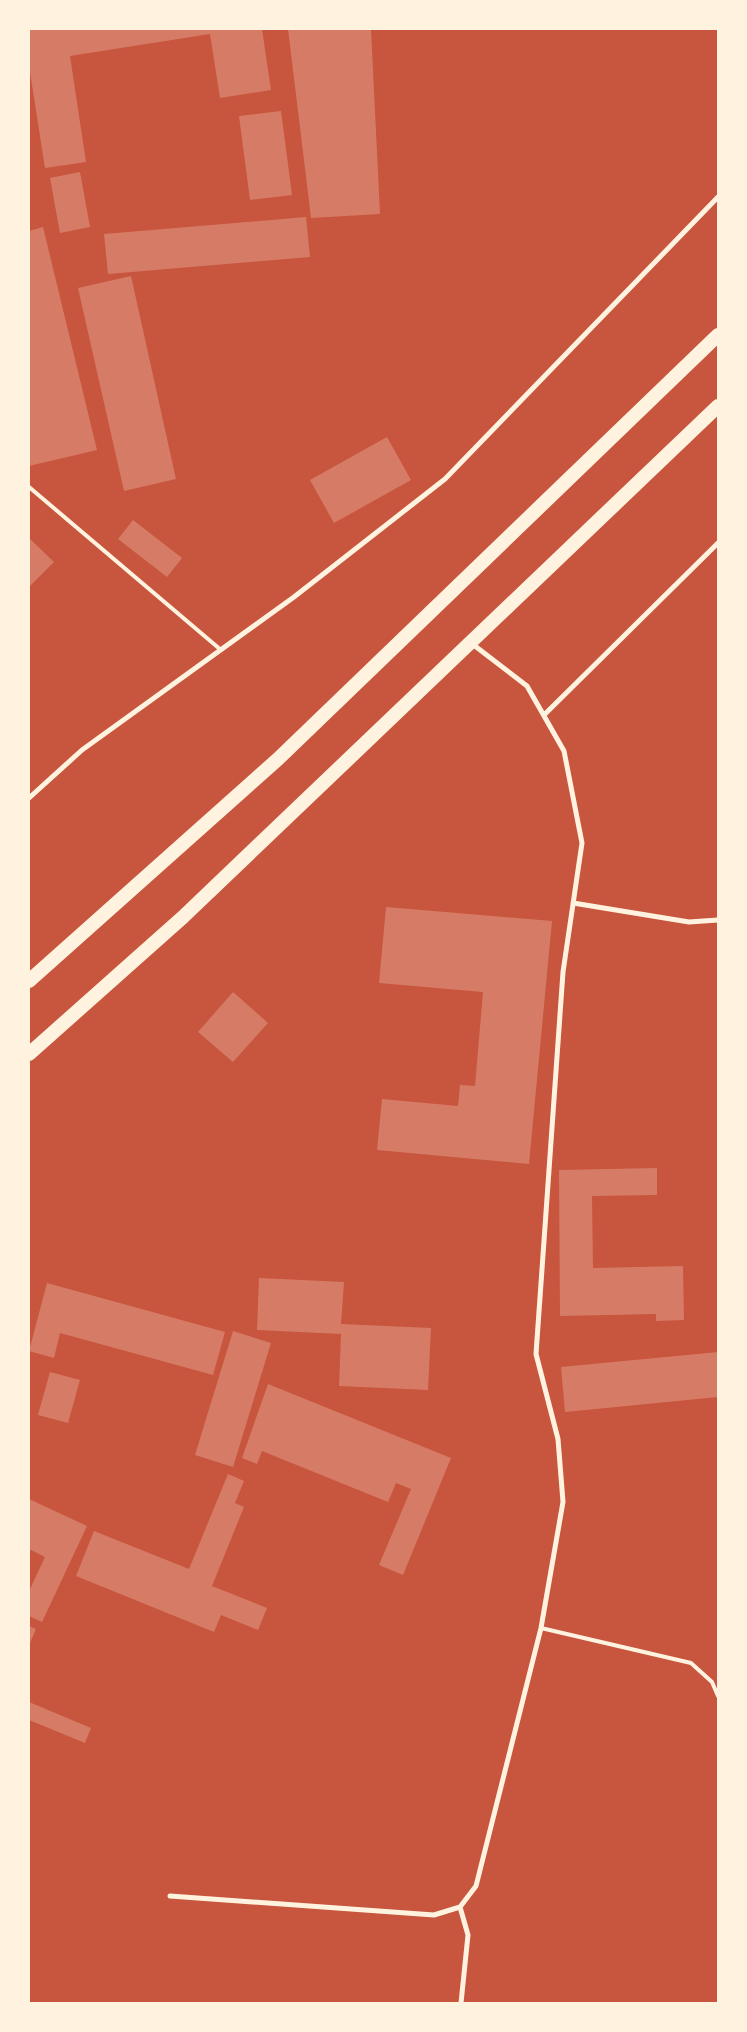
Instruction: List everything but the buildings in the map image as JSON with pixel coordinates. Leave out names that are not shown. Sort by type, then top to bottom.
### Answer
[{"type":"highway","points":[[29,982],[278,759],[718,336]]},
{"type":"highway","points":[[29,1054],[183,917],[718,406]]},
{"type":"street","points":[[29,798],[82,750],[294,597],[445,479],[718,197]]},
{"type":"street","points":[[544,715],[718,543]]},
{"type":"street","points":[[170,1896],[434,1915],[460,1907],[476,1886],[541,1628],[564,1502],[558,1439],[536,1354],[563,972],[582,842],[564,751],[544,715],[527,686],[471,643]]},
{"type":"street","points":[[573,903],[689,922],[718,920]]},
{"type":"street","points":[[460,1907],[468,1934],[461,2003]]},
{"type":"lane","points":[[29,487],[221,650]]},
{"type":"lane","points":[[541,1628],[691,1663],[712,1682],[718,1696]]}]
